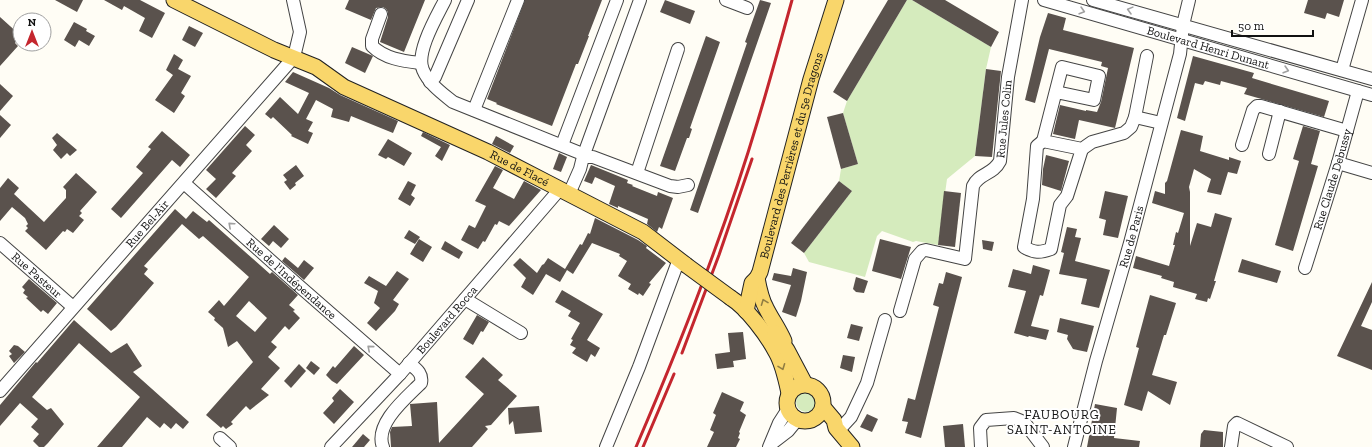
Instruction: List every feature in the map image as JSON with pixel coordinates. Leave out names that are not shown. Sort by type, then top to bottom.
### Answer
[{"type":"main road","name":"Rue de Flacé","points":[[174,0],[274,50],[316,67],[344,87],[488,152],[643,232],[770,326],[787,350]]},
{"type":"main road","name":"Rue de Flacé","points":[[194,0],[278,43],[294,57]]},
{"type":"main road","name":"Boulevard des Perrières et du 5e Dragons","points":[[747,308],[752,284],[758,278],[811,79],[836,0]]},
{"type":"main road","name":"Rue de Flacé","points":[[758,278],[760,293],[765,308],[778,329],[805,384]]},
{"type":"main road","name":"Rue de Flacé","points":[[747,308],[776,352],[785,374],[789,393],[786,401],[799,416]]},
{"type":"main road","points":[[789,393],[793,388],[805,384],[810,385],[820,391],[824,401],[819,415],[799,416]]},
{"type":"main road","points":[[823,407],[834,420],[838,429],[852,447]]},
{"type":"main road","points":[[799,416],[838,429]]},
{"type":"street","points":[[445,0],[430,30],[420,63],[430,82],[453,102],[577,151],[583,157],[593,157],[670,186],[678,187],[688,185]]},
{"type":"street","points":[[430,82],[435,77],[468,0]]},
{"type":"street","points":[[474,110],[518,0]]},
{"type":"street","points":[[562,145],[617,0]]},
{"type":"street","name":"Boulevard Rocca","points":[[330,447],[400,374],[465,299],[576,179],[640,0]]},
{"type":"street","points":[[726,0],[747,8]]},
{"type":"street","name":"Rue Jules Colin","points":[[900,311],[915,259],[922,251],[926,250],[965,259],[973,186],[975,180],[997,167],[1000,160],[1008,77],[1022,0]]},
{"type":"street","name":"Boulevard Henri Dunant","points":[[1044,0],[1372,95]]},
{"type":"street","name":"Boulevard Henri Dunant","points":[[1093,0],[1372,79]]},
{"type":"street","name":"Rue de Paris","points":[[1074,447],[1088,389],[1128,250],[1180,54],[1183,25],[1189,0]]},
{"type":"street","points":[[1342,70],[1362,0]]},
{"type":"street","points":[[291,1],[300,32],[294,57]]},
{"type":"street","points":[[381,14],[372,39],[372,46],[384,55],[420,63]]},
{"type":"street","points":[[637,173],[678,49]]},
{"type":"street","points":[[1082,149],[1043,142],[1036,146],[1033,199],[1024,246],[1031,251],[1042,253],[1051,249],[1060,205],[1068,196],[1082,149],[1092,142],[1124,133],[1130,127],[1134,117],[1147,56]]},
{"type":"street","name":"Rue Bel-Air","points":[[0,391],[294,57]]},
{"type":"street","name":"Rue Claude Debussy","points":[[1305,268],[1338,163],[1358,91]]},
{"type":"street","points":[[1043,142],[1056,92]]},
{"type":"street","points":[[1242,145],[1255,107],[1260,106],[1347,131]]},
{"type":"street","points":[[1269,154],[1280,111]]},
{"type":"street","points":[[1134,117],[1161,123]]},
{"type":"street","points":[[1338,163],[1372,173]]},
{"type":"street","name":"Rue de l'Indépendance","points":[[184,183],[298,286],[400,374]]},
{"type":"street","name":"Rue Pasteur","points":[[0,243],[73,307]]},
{"type":"street","points":[[606,447],[683,262]]},
{"type":"street","points":[[465,299],[521,333]]},
{"type":"street","points":[[838,429],[851,417],[867,383],[885,320]]},
{"type":"street","points":[[383,447],[381,435],[388,418],[421,383],[422,378],[419,371],[409,363]]},
{"type":"street","points":[[770,446],[779,423],[799,416]]},
{"type":"street","points":[[981,447],[980,428],[986,420],[1000,418],[1014,418],[1024,422],[1042,447]]},
{"type":"street","points":[[1231,447],[1234,426],[1237,423],[1287,447]]},
{"type":"street","points":[[220,438],[230,447]]},
{"type":"green space","points":[[907,0],[912,0],[991,47],[986,69],[975,156],[947,179],[938,245],[916,241],[913,242],[882,231],[877,236],[865,277],[809,262],[804,253],[852,191],[839,181],[841,169],[858,164],[843,113],[847,101]]},
{"type":"green space","points":[[806,392],[813,395],[816,402],[813,409],[806,412],[799,409],[796,402],[799,395]]},
{"type":"building","points":[[55,0],[83,0],[77,12]]},
{"type":"building","points":[[104,0],[140,0],[165,13],[152,38],[139,31],[145,18],[124,6],[122,10]]},
{"type":"building","points":[[349,0],[425,0],[404,52],[380,42],[388,17],[388,12],[386,9],[383,7],[376,8],[371,20],[345,9]]},
{"type":"building","points":[[525,0],[602,0],[578,64],[576,64],[552,126],[487,99]]},
{"type":"building","points":[[665,0],[695,11],[690,24],[660,12]]},
{"type":"building","points":[[760,0],[771,3],[698,213],[690,210],[747,43],[745,42]]},
{"type":"building","points":[[888,0],[907,0],[847,101],[833,92]]},
{"type":"building","points":[[912,0],[945,0],[999,32],[991,47]]},
{"type":"building","points":[[1308,0],[1344,0],[1339,17],[1327,13],[1325,19],[1304,13]]},
{"type":"building","points":[[1048,13],[1066,18],[1063,30],[1134,48],[1115,128],[1079,120],[1075,139],[1053,134],[1060,105],[1097,112],[1101,102],[1108,68],[1101,66],[1102,62],[1049,49],[1035,103],[1025,100],[1040,37]]},
{"type":"building","points":[[0,17],[12,28],[13,52],[0,66]]},
{"type":"building","points":[[74,22],[87,29],[86,31],[95,36],[89,46],[79,40],[75,47],[64,40]]},
{"type":"building","points":[[189,26],[203,33],[195,47],[182,40]]},
{"type":"building","points":[[706,36],[720,42],[690,128],[692,129],[689,138],[687,138],[675,171],[660,166]]},
{"type":"building","points":[[352,47],[373,56],[365,73],[345,63]]},
{"type":"building","points":[[174,54],[183,60],[178,69],[191,76],[181,93],[185,96],[174,113],[155,100],[173,75],[166,70]]},
{"type":"building","points":[[1193,56],[1254,73],[1252,78],[1329,101],[1324,117],[1244,94],[1247,88],[1221,81],[1220,85],[1205,81],[1203,85],[1195,83],[1185,121],[1177,118]]},
{"type":"building","points":[[986,69],[1001,71],[992,157],[975,156]]},
{"type":"building","points":[[293,72],[398,121],[393,133],[351,116],[349,122],[331,117],[333,109],[316,100],[306,119],[313,122],[308,131],[313,133],[308,144],[291,136],[292,135],[273,117],[271,119],[265,114],[280,97],[298,114],[309,93],[285,82]]},
{"type":"building","points":[[0,84],[13,96],[0,111]]},
{"type":"building","points":[[843,113],[858,164],[841,169],[827,117]]},
{"type":"building","points":[[0,115],[11,125],[0,138]]},
{"type":"building","points":[[245,126],[255,135],[246,145],[252,151],[232,173],[236,176],[216,198],[206,189],[216,179],[206,170]]},
{"type":"building","points":[[1303,126],[1320,131],[1311,164],[1318,166],[1293,251],[1275,245],[1299,161],[1293,159]]},
{"type":"building","points":[[1181,130],[1203,136],[1200,151],[1229,160],[1229,157],[1241,161],[1237,174],[1228,172],[1221,195],[1207,192],[1211,179],[1194,169],[1189,187],[1190,246],[1197,223],[1211,227],[1215,213],[1232,218],[1214,281],[1216,281],[1210,299],[1208,298],[1207,302],[1195,299],[1197,294],[1173,287],[1174,282],[1161,278],[1162,276],[1133,268],[1136,256],[1169,266],[1175,245],[1173,245],[1176,232],[1178,233],[1184,213],[1152,203],[1155,191],[1165,194],[1165,183],[1167,181]]},
{"type":"building","points":[[162,131],[190,155],[180,167],[172,160],[121,218],[111,209],[143,173],[136,167],[151,149],[148,147]]},
{"type":"building","points":[[423,132],[450,145],[442,161],[435,156],[441,147],[421,136]]},
{"type":"building","points":[[57,133],[77,150],[70,156],[67,153],[61,159],[53,150],[57,145],[52,138]]},
{"type":"building","points":[[496,136],[514,146],[510,153],[492,144]]},
{"type":"building","points":[[388,139],[412,153],[404,166],[388,157],[386,159],[378,155]]},
{"type":"building","points":[[559,153],[567,157],[561,172],[553,169]]},
{"type":"building","points":[[1046,155],[1069,161],[1061,191],[1042,185]]},
{"type":"building","points":[[296,165],[304,176],[295,183],[296,185],[290,190],[284,182],[287,180],[283,175]]},
{"type":"building","points":[[591,165],[628,180],[627,183],[633,185],[632,186],[657,196],[658,192],[673,198],[662,229],[659,227],[657,232],[647,224],[648,219],[618,206],[618,208],[609,204],[615,186],[595,177],[592,184],[584,181]]},
{"type":"building","points":[[495,166],[503,170],[493,188],[514,199],[524,181],[541,190],[509,226],[499,221],[497,225],[495,224],[485,242],[483,241],[478,249],[461,240],[469,225],[475,228],[486,206],[475,201]]},
{"type":"building","points":[[76,173],[97,192],[80,211],[82,213],[79,216],[84,220],[73,233],[67,229],[65,232],[63,231],[46,250],[25,231],[28,228],[26,226],[28,224],[25,218],[12,207],[0,221],[0,188],[8,178],[19,188],[14,194],[44,222],[66,198],[66,190],[63,187]]},
{"type":"building","points":[[408,181],[416,185],[411,195],[415,198],[410,206],[398,199]]},
{"type":"building","points":[[839,181],[852,191],[804,253],[791,243]]},
{"type":"building","points":[[944,191],[961,193],[955,247],[938,245]]},
{"type":"building","points":[[1105,191],[1128,196],[1118,238],[1103,235],[1106,220],[1099,218]]},
{"type":"building","points":[[175,209],[186,219],[193,211],[207,222],[209,220],[270,274],[272,272],[298,295],[289,305],[295,310],[293,311],[300,318],[289,330],[285,326],[271,342],[277,347],[268,357],[280,368],[261,389],[269,395],[250,410],[246,406],[231,422],[233,424],[226,429],[223,426],[221,428],[206,415],[253,362],[237,341],[228,347],[223,328],[208,312],[219,300],[224,306],[249,277],[203,236],[199,239],[182,224],[144,266],[148,269],[144,274],[154,283],[111,331],[87,309]],"holes":[[[249,301],[267,318],[255,332],[236,316]]]},
{"type":"building","points":[[595,218],[638,240],[666,263],[649,283],[651,284],[643,296],[639,293],[638,295],[628,289],[631,284],[618,276],[627,261],[619,256],[620,254],[592,243],[573,274],[567,270],[560,282],[546,274],[533,295],[521,287],[526,278],[513,265],[520,258],[537,273],[548,258],[565,269],[580,244],[582,245],[588,233],[590,234]]},
{"type":"building","points":[[274,225],[289,239],[281,248],[273,241],[269,246],[261,239]]},
{"type":"building","points":[[1067,227],[1077,229],[1075,237],[1081,238],[1075,261],[1110,270],[1099,308],[1081,304],[1087,279],[1059,274],[1064,253],[1061,252]]},
{"type":"building","points":[[409,230],[420,237],[415,244],[404,238]]},
{"type":"building","points":[[419,239],[432,247],[423,262],[410,254]]},
{"type":"building","points":[[880,239],[911,247],[901,279],[872,271]]},
{"type":"building","points":[[982,240],[994,242],[992,251],[983,249]]},
{"type":"building","points":[[445,241],[463,252],[459,259],[441,249]]},
{"type":"building","points":[[285,257],[298,268],[304,260],[314,268],[304,280],[282,261]]},
{"type":"building","points":[[1242,259],[1281,271],[1277,283],[1238,272]]},
{"type":"building","points":[[1033,265],[1050,270],[1043,296],[1040,295],[1031,326],[1049,330],[1046,340],[1014,333],[1026,291],[1008,287],[1013,269],[1031,274]]},
{"type":"building","points":[[793,268],[807,272],[796,317],[782,312],[791,285],[772,280],[774,273],[791,276]]},
{"type":"building","points":[[397,271],[409,279],[393,300],[399,304],[395,311],[376,331],[367,323],[380,308],[374,303],[378,291],[364,283],[369,276],[386,286]]},
{"type":"building","points":[[946,272],[962,277],[921,438],[905,433],[908,422],[902,421],[908,398],[915,400],[939,307],[933,305],[939,283],[943,284]]},
{"type":"building","points":[[856,277],[868,281],[864,293],[856,292],[853,289]]},
{"type":"building","points":[[29,279],[57,303],[48,314],[43,310],[41,312],[26,298],[28,297],[23,293],[25,290],[22,287]]},
{"type":"building","points":[[1372,282],[1372,302],[1361,326],[1372,330],[1372,370],[1337,356]]},
{"type":"building","points":[[562,290],[603,314],[587,340],[600,348],[595,357],[591,354],[587,362],[572,353],[576,348],[570,345],[573,340],[571,339],[580,323],[568,316],[571,311],[555,302]]},
{"type":"building","points":[[1150,295],[1176,303],[1166,335],[1164,335],[1152,375],[1177,382],[1170,405],[1148,391],[1142,411],[1124,405],[1139,348],[1136,347]]},
{"type":"building","points":[[477,315],[489,322],[483,332],[481,331],[473,345],[463,339]]},
{"type":"building","points":[[1060,318],[1094,326],[1087,352],[1073,349],[1067,339],[1068,335],[1057,332]]},
{"type":"building","points":[[74,320],[111,353],[127,343],[142,366],[133,372],[189,422],[183,429],[176,423],[171,429],[164,423],[160,428],[147,417],[122,447],[97,447],[140,397],[79,343],[32,397],[47,410],[51,408],[64,424],[48,443],[44,447],[39,447],[33,441],[39,434],[31,427],[38,419],[20,403],[0,426],[0,405]]},
{"type":"building","points":[[851,324],[863,327],[859,341],[847,338]]},
{"type":"building","points":[[743,332],[746,359],[733,361],[734,367],[717,369],[715,354],[730,352],[728,333]]},
{"type":"building","points":[[14,345],[18,346],[25,352],[14,363],[9,356],[12,354],[9,351]]},
{"type":"building","points":[[354,346],[364,355],[337,384],[326,375],[333,366],[335,368]]},
{"type":"building","points":[[843,355],[855,357],[852,372],[840,368]]},
{"type":"building","points":[[483,357],[503,375],[498,380],[517,396],[491,425],[485,426],[488,429],[472,447],[391,447],[390,432],[392,427],[412,426],[410,404],[437,402],[439,443],[484,394],[465,377]]},
{"type":"building","points":[[311,361],[320,368],[314,375],[306,368]]},
{"type":"building","points":[[299,364],[306,371],[291,388],[284,381]]},
{"type":"building","points":[[340,389],[354,402],[334,424],[323,413],[334,401],[332,398]]},
{"type":"building","points":[[722,392],[744,402],[740,411],[746,415],[739,432],[738,438],[740,439],[736,447],[707,447],[714,432],[710,430],[716,415],[713,413]]},
{"type":"building","points":[[1095,404],[1117,408],[1114,438],[1140,441],[1139,447],[1087,447]]},
{"type":"building","points":[[539,406],[542,432],[515,434],[513,421],[509,425],[508,408]]},
{"type":"building","points":[[867,414],[878,419],[872,432],[860,427]]},
{"type":"building","points":[[963,424],[965,447],[945,447],[943,426]]},
{"type":"building","points":[[1204,430],[1223,432],[1223,447],[1200,447],[1201,434]]},
{"type":"building","points":[[363,434],[370,440],[364,447],[352,447]]},
{"type":"railway","points":[[636,447],[686,326],[717,244],[758,120],[792,0]]},
{"type":"railway","points":[[682,353],[719,255],[752,159]]},
{"type":"railway","points":[[643,447],[674,374]]},
{"type":"district","name":"FAUBOURG SAINT-ANTOINE","points":[[1062,422]]}]
